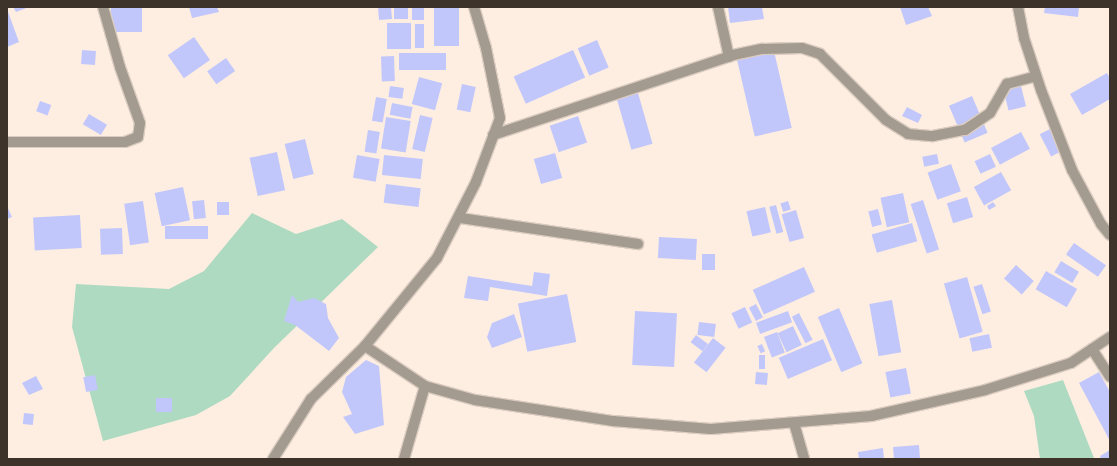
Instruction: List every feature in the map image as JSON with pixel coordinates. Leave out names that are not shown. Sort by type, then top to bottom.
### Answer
[{"type":"street","points":[[7,142],[125,142],[138,137],[140,123],[120,67],[103,7]]},
{"type":"street","points":[[273,459],[311,399],[365,346],[437,258],[460,218],[476,182],[500,118],[486,48],[474,7]]},
{"type":"street","points":[[718,7],[729,57]]},
{"type":"street","points":[[1018,7],[1024,38],[1036,76],[1072,170],[1101,224],[1110,235]]},
{"type":"street","points":[[493,135],[729,57],[762,49],[802,48],[820,54],[886,120],[908,134],[933,136],[965,130],[990,113],[1007,84],[1036,76]]},
{"type":"street","points":[[460,218],[638,244]]},
{"type":"street","points":[[365,346],[425,386],[474,400],[613,421],[711,429],[871,416],[986,390],[1070,363],[1110,337]]},
{"type":"street","points":[[1092,349],[1110,377]]},
{"type":"street","points":[[404,459],[425,386]]},
{"type":"street","points":[[794,423],[804,459]]},
{"type":"green space","points":[[252,213],[296,234],[342,219],[378,247],[274,348],[230,396],[196,415],[103,441],[72,327],[76,284],[169,289],[204,271]]},
{"type":"green space","points":[[1063,380],[1094,458],[1093,459],[1040,459],[1034,416],[1024,391]]},
{"type":"building","points":[[13,7],[29,7],[16,12]]},
{"type":"building","points":[[111,7],[142,7],[142,32],[111,32]]},
{"type":"building","points":[[189,7],[217,7],[219,12],[192,18]]},
{"type":"building","points":[[391,7],[392,19],[379,20],[378,8]]},
{"type":"building","points":[[394,7],[408,7],[408,19],[394,19]]},
{"type":"building","points":[[412,7],[424,7],[424,20],[412,20]]},
{"type":"building","points":[[434,7],[459,7],[459,46],[434,46]]},
{"type":"building","points":[[728,7],[762,7],[764,19],[730,23]]},
{"type":"building","points":[[900,7],[928,7],[932,16],[906,25]]},
{"type":"building","points":[[1045,7],[1079,7],[1078,17],[1044,13]]},
{"type":"building","points":[[7,9],[19,42],[7,47]]},
{"type":"building","points":[[387,23],[411,23],[411,49],[387,49]]},
{"type":"building","points":[[415,24],[424,24],[424,48],[415,48]]},
{"type":"building","points":[[194,37],[210,60],[184,78],[168,55]]},
{"type":"building","points":[[597,40],[609,68],[589,76],[578,48]]},
{"type":"building","points":[[82,50],[96,51],[95,65],[81,64]]},
{"type":"building","points":[[573,50],[585,77],[526,104],[514,76]]},
{"type":"building","points":[[774,51],[792,128],[755,137],[737,60]]},
{"type":"building","points":[[399,53],[446,53],[446,70],[399,70]]},
{"type":"building","points":[[381,56],[394,56],[395,81],[382,81]]},
{"type":"building","points":[[226,58],[235,71],[216,84],[207,71]]},
{"type":"building","points":[[1107,73],[1110,78],[1110,99],[1082,115],[1070,94]]},
{"type":"building","points":[[419,77],[442,83],[435,110],[412,104]]},
{"type":"building","points":[[1020,82],[1026,106],[1009,111],[1003,86]]},
{"type":"building","points":[[462,84],[476,87],[470,112],[457,109]]},
{"type":"building","points":[[390,86],[404,88],[402,99],[388,97]]},
{"type":"building","points":[[636,86],[653,144],[631,150],[615,92]]},
{"type":"building","points":[[972,96],[988,133],[965,143],[949,106]]},
{"type":"building","points":[[376,97],[387,99],[383,123],[372,121]]},
{"type":"building","points":[[40,101],[51,105],[48,115],[36,111]]},
{"type":"building","points":[[392,103],[413,107],[410,119],[390,115]]},
{"type":"building","points":[[907,107],[922,115],[918,123],[902,116]]},
{"type":"building","points":[[89,114],[107,125],[101,135],[83,124]]},
{"type":"building","points":[[420,115],[433,118],[425,152],[412,149]]},
{"type":"building","points":[[578,116],[587,142],[559,152],[550,126]]},
{"type":"building","points":[[386,117],[411,121],[406,153],[381,149]]},
{"type":"building","points":[[1054,127],[1065,149],[1051,157],[1040,134]]},
{"type":"building","points":[[368,130],[380,132],[376,154],[365,152]]},
{"type":"building","points":[[1021,132],[1030,149],[1000,165],[991,148]]},
{"type":"building","points":[[305,139],[314,174],[293,179],[285,144]]},
{"type":"building","points":[[277,152],[285,190],[258,196],[250,158]]},
{"type":"building","points":[[555,153],[562,178],[541,184],[534,159]]},
{"type":"building","points":[[937,154],[939,164],[924,167],[922,157]]},
{"type":"building","points":[[990,154],[996,167],[981,174],[975,161]]},
{"type":"building","points":[[357,155],[380,159],[376,182],[353,178]]},
{"type":"building","points":[[384,155],[423,159],[421,179],[382,175]]},
{"type":"building","points":[[951,164],[961,191],[937,200],[928,173]]},
{"type":"building","points":[[1001,172],[1011,190],[984,205],[974,187]]},
{"type":"building","points":[[386,184],[421,188],[418,207],[384,203]]},
{"type":"building","points":[[183,187],[190,220],[162,226],[155,193]]},
{"type":"building","points":[[903,193],[909,222],[887,227],[881,198]]},
{"type":"building","points":[[967,197],[973,217],[953,223],[947,203]]},
{"type":"building","points":[[204,200],[206,218],[194,219],[192,201]]},
{"type":"building","points":[[923,200],[939,249],[927,253],[911,204]]},
{"type":"building","points":[[143,201],[149,243],[130,245],[124,204]]},
{"type":"building","points":[[788,201],[791,210],[783,212],[780,203]]},
{"type":"building","points":[[217,202],[229,202],[229,215],[217,215]]},
{"type":"building","points":[[993,202],[996,206],[989,210],[987,206]]},
{"type":"building","points":[[776,205],[783,232],[776,234],[769,207]]},
{"type":"building","points":[[7,206],[12,217],[7,219]]},
{"type":"building","points":[[765,207],[771,232],[752,237],[746,211]]},
{"type":"building","points":[[878,209],[882,225],[872,227],[868,211]]},
{"type":"building","points":[[796,210],[804,238],[790,242],[782,214]]},
{"type":"building","points":[[80,215],[82,248],[35,250],[33,217]]},
{"type":"building","points":[[912,223],[917,241],[877,253],[872,235]]},
{"type":"building","points":[[165,226],[208,226],[208,239],[165,239]]},
{"type":"building","points":[[122,228],[123,254],[101,255],[100,229]]},
{"type":"building","points":[[659,237],[697,239],[696,260],[658,258]]},
{"type":"building","points":[[1074,243],[1106,265],[1098,277],[1066,254]]},
{"type":"building","points":[[702,254],[715,254],[715,270],[702,270]]},
{"type":"building","points":[[1061,261],[1079,272],[1072,283],[1054,272]]},
{"type":"building","points":[[1016,265],[1034,281],[1022,294],[1004,278]]},
{"type":"building","points":[[804,267],[815,292],[764,314],[753,290]]},
{"type":"building","points":[[1046,271],[1077,289],[1067,307],[1036,289]]},
{"type":"building","points":[[534,272],[550,274],[547,296],[490,287],[488,301],[464,298],[468,276],[532,286]]},
{"type":"building","points":[[967,277],[983,332],[960,338],[944,284]]},
{"type":"building","points":[[982,284],[991,312],[982,314],[973,287]]},
{"type":"building","points":[[567,294],[576,342],[527,352],[518,304]]},
{"type":"building","points":[[292,295],[298,302],[314,298],[326,304],[328,318],[339,338],[329,351],[295,325],[284,321]]},
{"type":"building","points":[[892,300],[901,352],[879,356],[869,304]]},
{"type":"building","points":[[756,304],[763,317],[756,321],[749,308]]},
{"type":"building","points":[[745,307],[752,322],[739,329],[731,313]]},
{"type":"building","points":[[839,308],[862,363],[841,372],[818,317]]},
{"type":"building","points":[[635,311],[677,313],[674,367],[632,365]]},
{"type":"building","points":[[788,311],[792,322],[760,334],[756,323]]},
{"type":"building","points":[[799,313],[813,340],[805,343],[792,317]]},
{"type":"building","points":[[514,314],[522,337],[492,348],[487,337],[492,323]]},
{"type":"building","points":[[699,322],[716,324],[714,337],[697,335]]},
{"type":"building","points":[[793,326],[802,345],[786,352],[778,333]]},
{"type":"building","points":[[777,332],[785,353],[772,358],[764,337]]},
{"type":"building","points":[[989,334],[992,348],[972,352],[969,338]]},
{"type":"building","points":[[696,335],[708,344],[703,351],[691,342]]},
{"type":"building","points":[[713,338],[726,348],[707,372],[694,362]]},
{"type":"building","points":[[823,339],[832,360],[788,379],[779,358]]},
{"type":"building","points":[[762,344],[765,351],[761,353],[757,346]]},
{"type":"building","points":[[759,355],[765,355],[765,369],[759,369]]},
{"type":"building","points":[[366,360],[379,366],[384,425],[355,434],[343,417],[352,414],[342,392],[346,377]]},
{"type":"building","points":[[906,368],[911,394],[890,398],[885,372]]},
{"type":"building","points":[[756,372],[768,373],[767,385],[755,384]]},
{"type":"building","points":[[1099,372],[1110,392],[1110,441],[1079,383]]},
{"type":"building","points":[[95,375],[98,390],[86,392],[83,377]]},
{"type":"building","points":[[36,376],[43,389],[29,395],[22,383]]},
{"type":"building","points":[[156,398],[172,398],[172,412],[156,412]]},
{"type":"building","points":[[24,413],[34,414],[33,425],[23,424]]},
{"type":"building","points":[[919,445],[920,459],[894,459],[893,447]]},
{"type":"building","points":[[883,448],[884,459],[859,459],[858,452]]},
{"type":"building","points":[[1110,450],[1110,459],[1101,459],[1100,456]]}]
